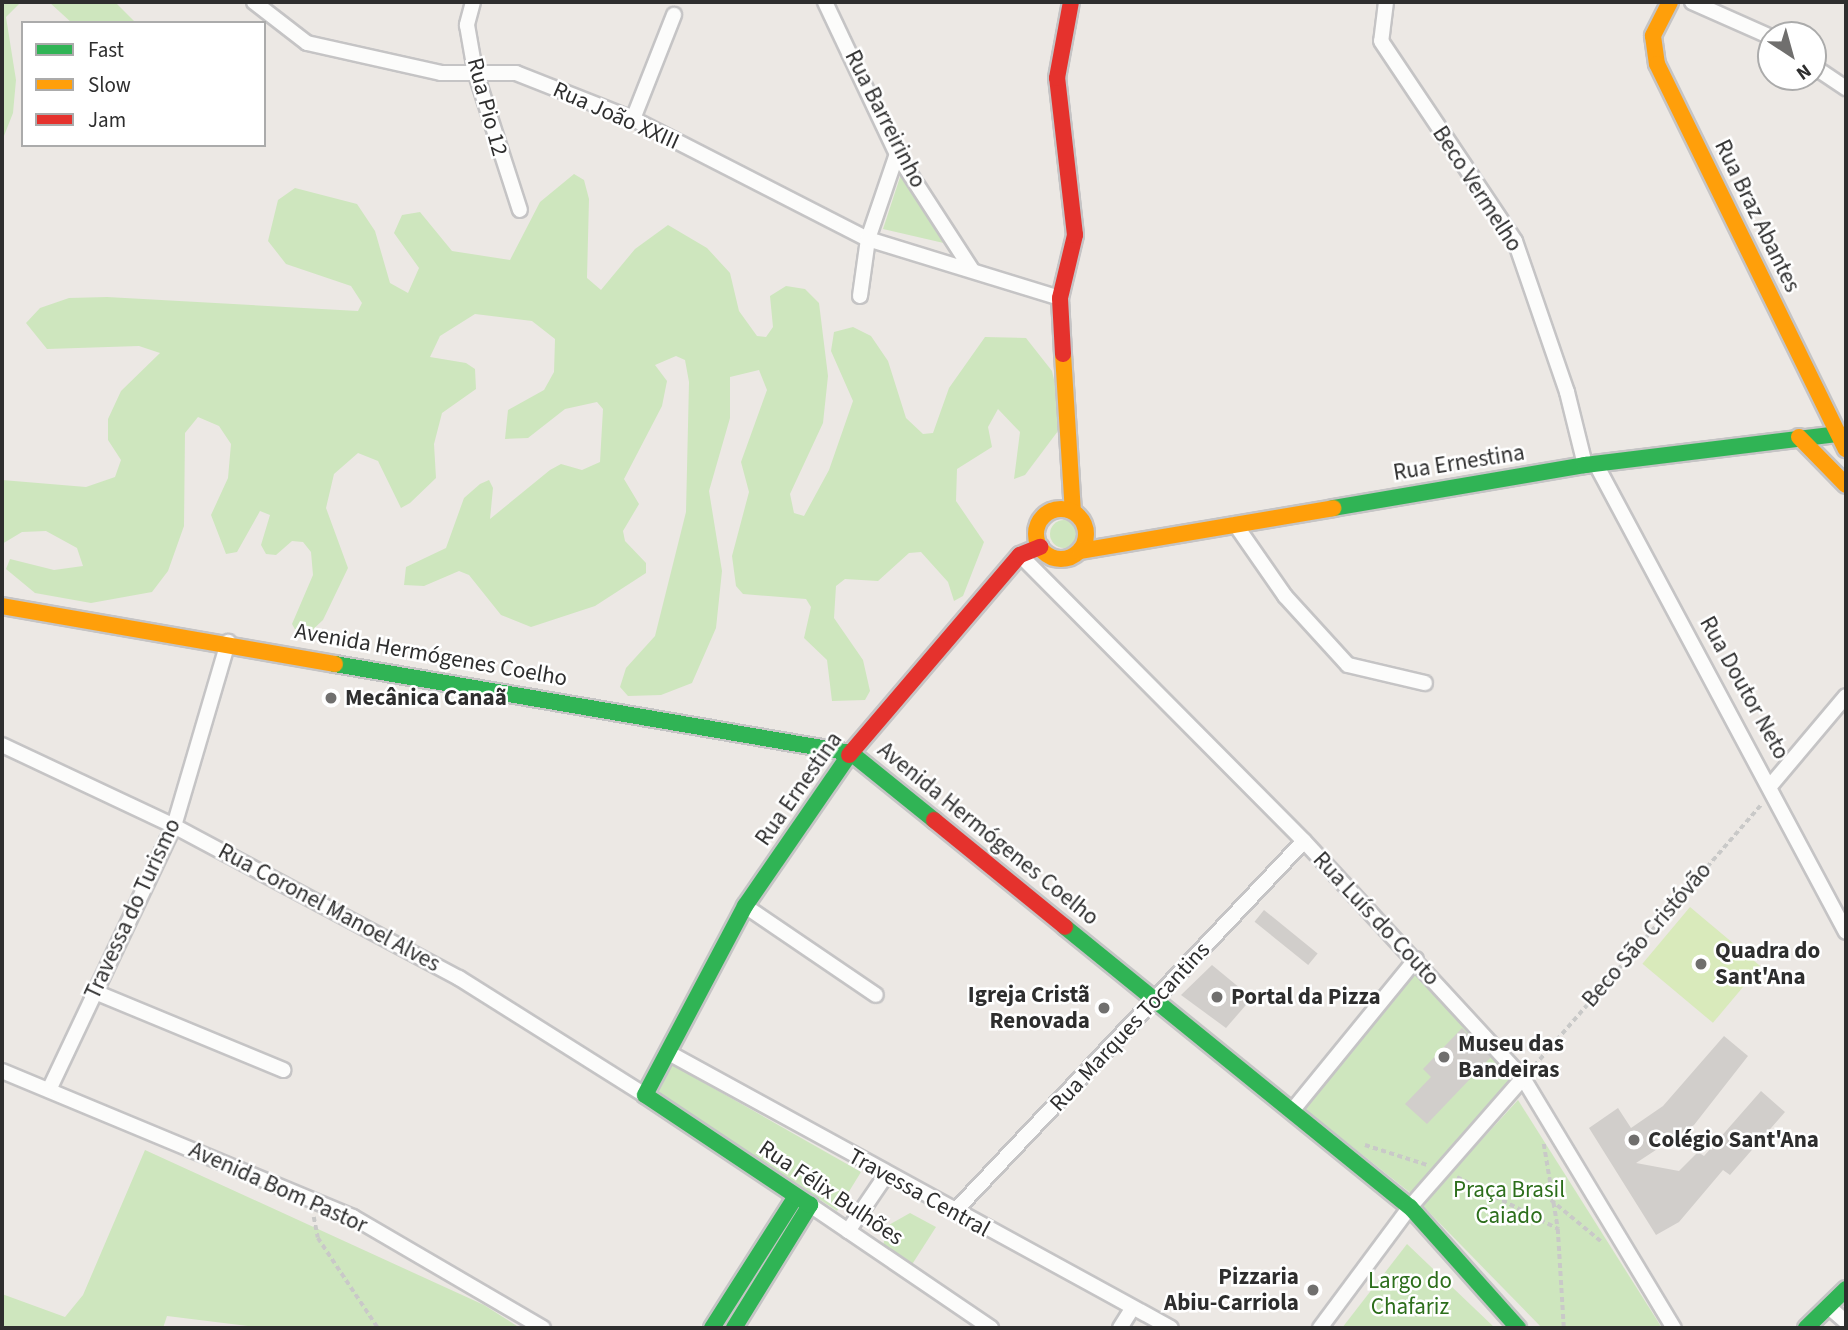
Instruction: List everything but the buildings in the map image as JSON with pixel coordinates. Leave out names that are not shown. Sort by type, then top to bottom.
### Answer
[{"type":"street","name":"Rua João XXIII","points":[[254,2],[307,43],[441,72],[516,73],[633,119],[868,239],[1060,298]]},
{"type":"street","name":"Rua Pio 12","points":[[473,2],[467,25],[475,71],[520,210]]},
{"type":"street","name":"Rua Barreirinho","points":[[825,2],[897,154],[972,270]]},
{"type":"street","points":[[1071,2],[1056,78],[1075,235],[1060,298],[1073,511],[1084,522],[1080,551],[1054,559],[1040,547],[1036,527],[1044,514],[1073,511]]},
{"type":"street","name":"Beco Vermelho","points":[[1386,2],[1381,41],[1515,241],[1592,467]]},
{"type":"street","name":"Rua Braz Abantes","points":[[1670,2],[1653,36],[1657,64],[1844,438]]},
{"type":"street","points":[[1692,2],[1757,31]]},
{"type":"street","points":[[633,119],[674,15]]},
{"type":"street","points":[[1827,75],[1846,88]]},
{"type":"street","points":[[860,296],[868,239],[897,154]]},
{"type":"street","points":[[1799,437],[1846,485]]},
{"type":"street","name":"Rua Ernestina","points":[[1080,551],[1592,467],[1799,437],[1844,438]]},
{"type":"street","name":"Rua Doutor Neto","points":[[1592,467],[1772,788],[1846,932]]},
{"type":"street","points":[[1234,524],[1285,596],[1348,666],[1425,683]]},
{"type":"street","name":"Rua Ernestina","points":[[645,1095],[745,906],[850,753],[1020,555],[1040,547]]},
{"type":"street","name":"Rua Luís do Couto","points":[[1020,555],[1304,842],[1416,959],[1522,1078],[1636,1270],[1674,1328]]},
{"type":"street","name":"Avenida Hermógenes Coelho","points":[[2,606],[228,642],[850,753],[1410,1207],[1518,1328]]},
{"type":"street","name":"Travessa do Turismo","points":[[49,1090],[174,826],[228,642]]},
{"type":"street","points":[[1772,788],[1846,696]]},
{"type":"street","name":"Rua Coronel Manoel Alves","points":[[2,745],[174,826],[459,978],[645,1095]]},
{"type":"street","name":"Rua Marques Tocantins","points":[[954,1212],[1304,842]]},
{"type":"street","points":[[745,906],[876,995]]},
{"type":"street","points":[[1292,1111],[1416,959]]},
{"type":"street","points":[[95,992],[283,1070]]},
{"type":"street","name":"Travessa Central","points":[[669,1053],[886,1175],[1171,1328]]},
{"type":"street","name":"Avenida Bom Pastor","points":[[2,1072],[354,1217],[543,1328]]},
{"type":"street","points":[[1320,1328],[1410,1207],[1522,1078]]},
{"type":"street","name":"Rua Félix Bulhões","points":[[645,1095],[991,1328]]},
{"type":"street","points":[[848,1231],[886,1175]]},
{"type":"street","points":[[712,1328],[796,1196]]},
{"type":"street","points":[[734,1328],[810,1205]]},
{"type":"street","points":[[1806,1328],[1830,1308],[1846,1289]]},
{"type":"street","points":[[1830,1308],[1846,1322]]},
{"type":"street","points":[[1120,1328],[1132,1309]]},
{"type":"path","name":"Beco São Cristóvão","points":[[1522,1078],[1772,788]]},
{"type":"path","points":[[1543,1138],[1551,1200],[1558,1228],[1563,1328]]},
{"type":"path","points":[[1354,1142],[1443,1170],[1558,1228]]},
{"type":"path","points":[[309,1198],[318,1238],[378,1328]]},
{"type":"path","points":[[1551,1200],[1636,1270]]},
{"type":"green space","points":[[2,2],[21,2],[6,17],[16,80],[13,113],[2,141]]},
{"type":"green space","points":[[49,2],[115,2],[134,21],[70,21]]},
{"type":"green space","points":[[902,171],[948,244],[883,229]]},
{"type":"green space","points":[[574,174],[584,180],[589,199],[587,278],[601,290],[635,249],[668,225],[707,248],[730,273],[739,311],[757,336],[766,337],[773,327],[770,296],[786,286],[805,289],[819,303],[828,376],[823,423],[790,494],[794,513],[804,516],[829,470],[853,401],[831,351],[834,332],[853,327],[871,336],[888,361],[906,418],[923,434],[933,433],[949,388],[985,337],[1026,338],[1052,371],[1064,423],[1025,475],[1014,479],[1020,432],[998,409],[988,427],[992,447],[957,469],[956,501],[984,542],[963,596],[954,601],[948,582],[921,552],[909,553],[878,581],[845,579],[836,586],[834,618],[863,660],[870,691],[865,700],[832,701],[827,660],[804,638],[811,607],[806,599],[743,594],[736,586],[732,556],[749,492],[741,462],[767,390],[759,370],[730,377],[730,418],[709,491],[722,571],[716,628],[692,683],[661,695],[628,696],[620,687],[626,668],[655,636],[686,512],[689,382],[685,360],[676,356],[655,365],[667,381],[662,406],[624,479],[639,504],[623,531],[625,541],[646,563],[646,573],[595,606],[531,627],[501,615],[469,575],[459,571],[424,586],[404,585],[406,567],[446,548],[464,498],[480,484],[489,480],[493,488],[490,519],[561,464],[582,470],[600,462],[603,409],[597,402],[565,409],[528,438],[505,439],[508,410],[544,390],[554,372],[555,339],[532,321],[475,314],[440,336],[430,357],[466,363],[475,369],[476,389],[442,413],[434,444],[436,478],[410,503],[401,508],[378,461],[358,453],[334,474],[326,508],[348,568],[323,620],[308,634],[297,633],[292,624],[313,575],[311,552],[303,542],[292,541],[276,555],[266,554],[261,545],[270,515],[260,511],[237,552],[226,554],[211,515],[228,478],[231,444],[219,426],[198,417],[185,433],[184,526],[168,571],[152,592],[91,603],[35,593],[6,569],[10,559],[54,570],[83,566],[77,548],[46,531],[22,532],[2,544],[2,480],[86,487],[115,477],[121,460],[108,440],[108,419],[121,391],[160,353],[139,346],[47,349],[26,323],[40,308],[69,298],[107,297],[358,311],[362,303],[351,286],[286,264],[268,241],[278,200],[295,188],[357,204],[375,231],[390,283],[408,293],[419,268],[394,233],[402,215],[420,212],[452,251],[510,260],[540,202]]},
{"type":"green space","points":[[1064,520],[1074,524],[1078,534],[1074,544],[1064,548],[1054,544],[1050,534],[1054,524]]},
{"type":"green space","name":"Quadra do Sant'Ana","points":[[1690,907],[1760,966],[1713,1023],[1642,964]]},
{"type":"green space","points":[[1417,972],[1514,1079],[1413,1195],[1305,1109]]},
{"type":"green space","points":[[671,1064],[861,1172],[837,1211],[655,1091]]},
{"type":"green space","name":"Praça Brasil Caiado","points":[[1518,1100],[1662,1328],[1542,1328],[1422,1205]]},
{"type":"green space","points":[[145,1150],[484,1305],[520,1328],[264,1328],[167,1316],[163,1328],[2,1328],[2,1294],[65,1317],[83,1295]]},
{"type":"green space","points":[[910,1213],[936,1227],[911,1266],[883,1246],[887,1226]]},
{"type":"green space","name":"Largo do Chafariz","points":[[1407,1244],[1495,1328],[1342,1328]]},
{"type":"traffic: fast","points":[[1333,508],[1585,465],[1839,434]]},
{"type":"traffic: fast","points":[[335,664],[851,753],[934,820]]},
{"type":"traffic: fast","points":[[734,1328],[810,1205],[645,1095],[745,906],[849,755]]},
{"type":"traffic: fast","points":[[1065,927],[1410,1207],[1518,1328]]},
{"type":"traffic: fast","points":[[712,1328],[796,1196]]},
{"type":"traffic: fast","points":[[1806,1328],[1846,1289]]},
{"type":"traffic: slow","points":[[1670,2],[1653,36],[1657,64],[1846,449]]},
{"type":"traffic: slow","points":[[1063,354],[1073,511]]},
{"type":"traffic: slow","points":[[1799,437],[1846,485]]},
{"type":"traffic: slow","points":[[1080,551],[1333,508]]},
{"type":"traffic: slow","points":[[1061,509],[1079,516],[1086,534],[1079,552],[1061,559],[1043,552],[1036,534],[1043,516],[1061,509]]},
{"type":"traffic: slow","points":[[2,606],[335,664]]},
{"type":"traffic: jam","points":[[1063,354],[1060,298],[1075,235],[1057,78],[1071,2]]},
{"type":"traffic: jam","points":[[849,755],[1020,555],[1040,547]]},
{"type":"traffic: jam","points":[[934,820],[1065,927]]},
{"type":"place","name":"Mecânica Canaã","points":[[331,698]]},
{"type":"place","name":"Quadra do Sant'Ana","points":[[1701,964]]},
{"type":"place","name":"Portal da Pizza","points":[[1217,997]]},
{"type":"place","name":"Igreja Cristã Renovada","points":[[1104,1008]]},
{"type":"place","name":"Museu das Bandeiras","points":[[1444,1057]]},
{"type":"place","name":"Colégio Sant'Ana","points":[[1634,1140]]},
{"type":"place","name":"Pizzaria Abiu-Carriola","points":[[1313,1290]]}]
